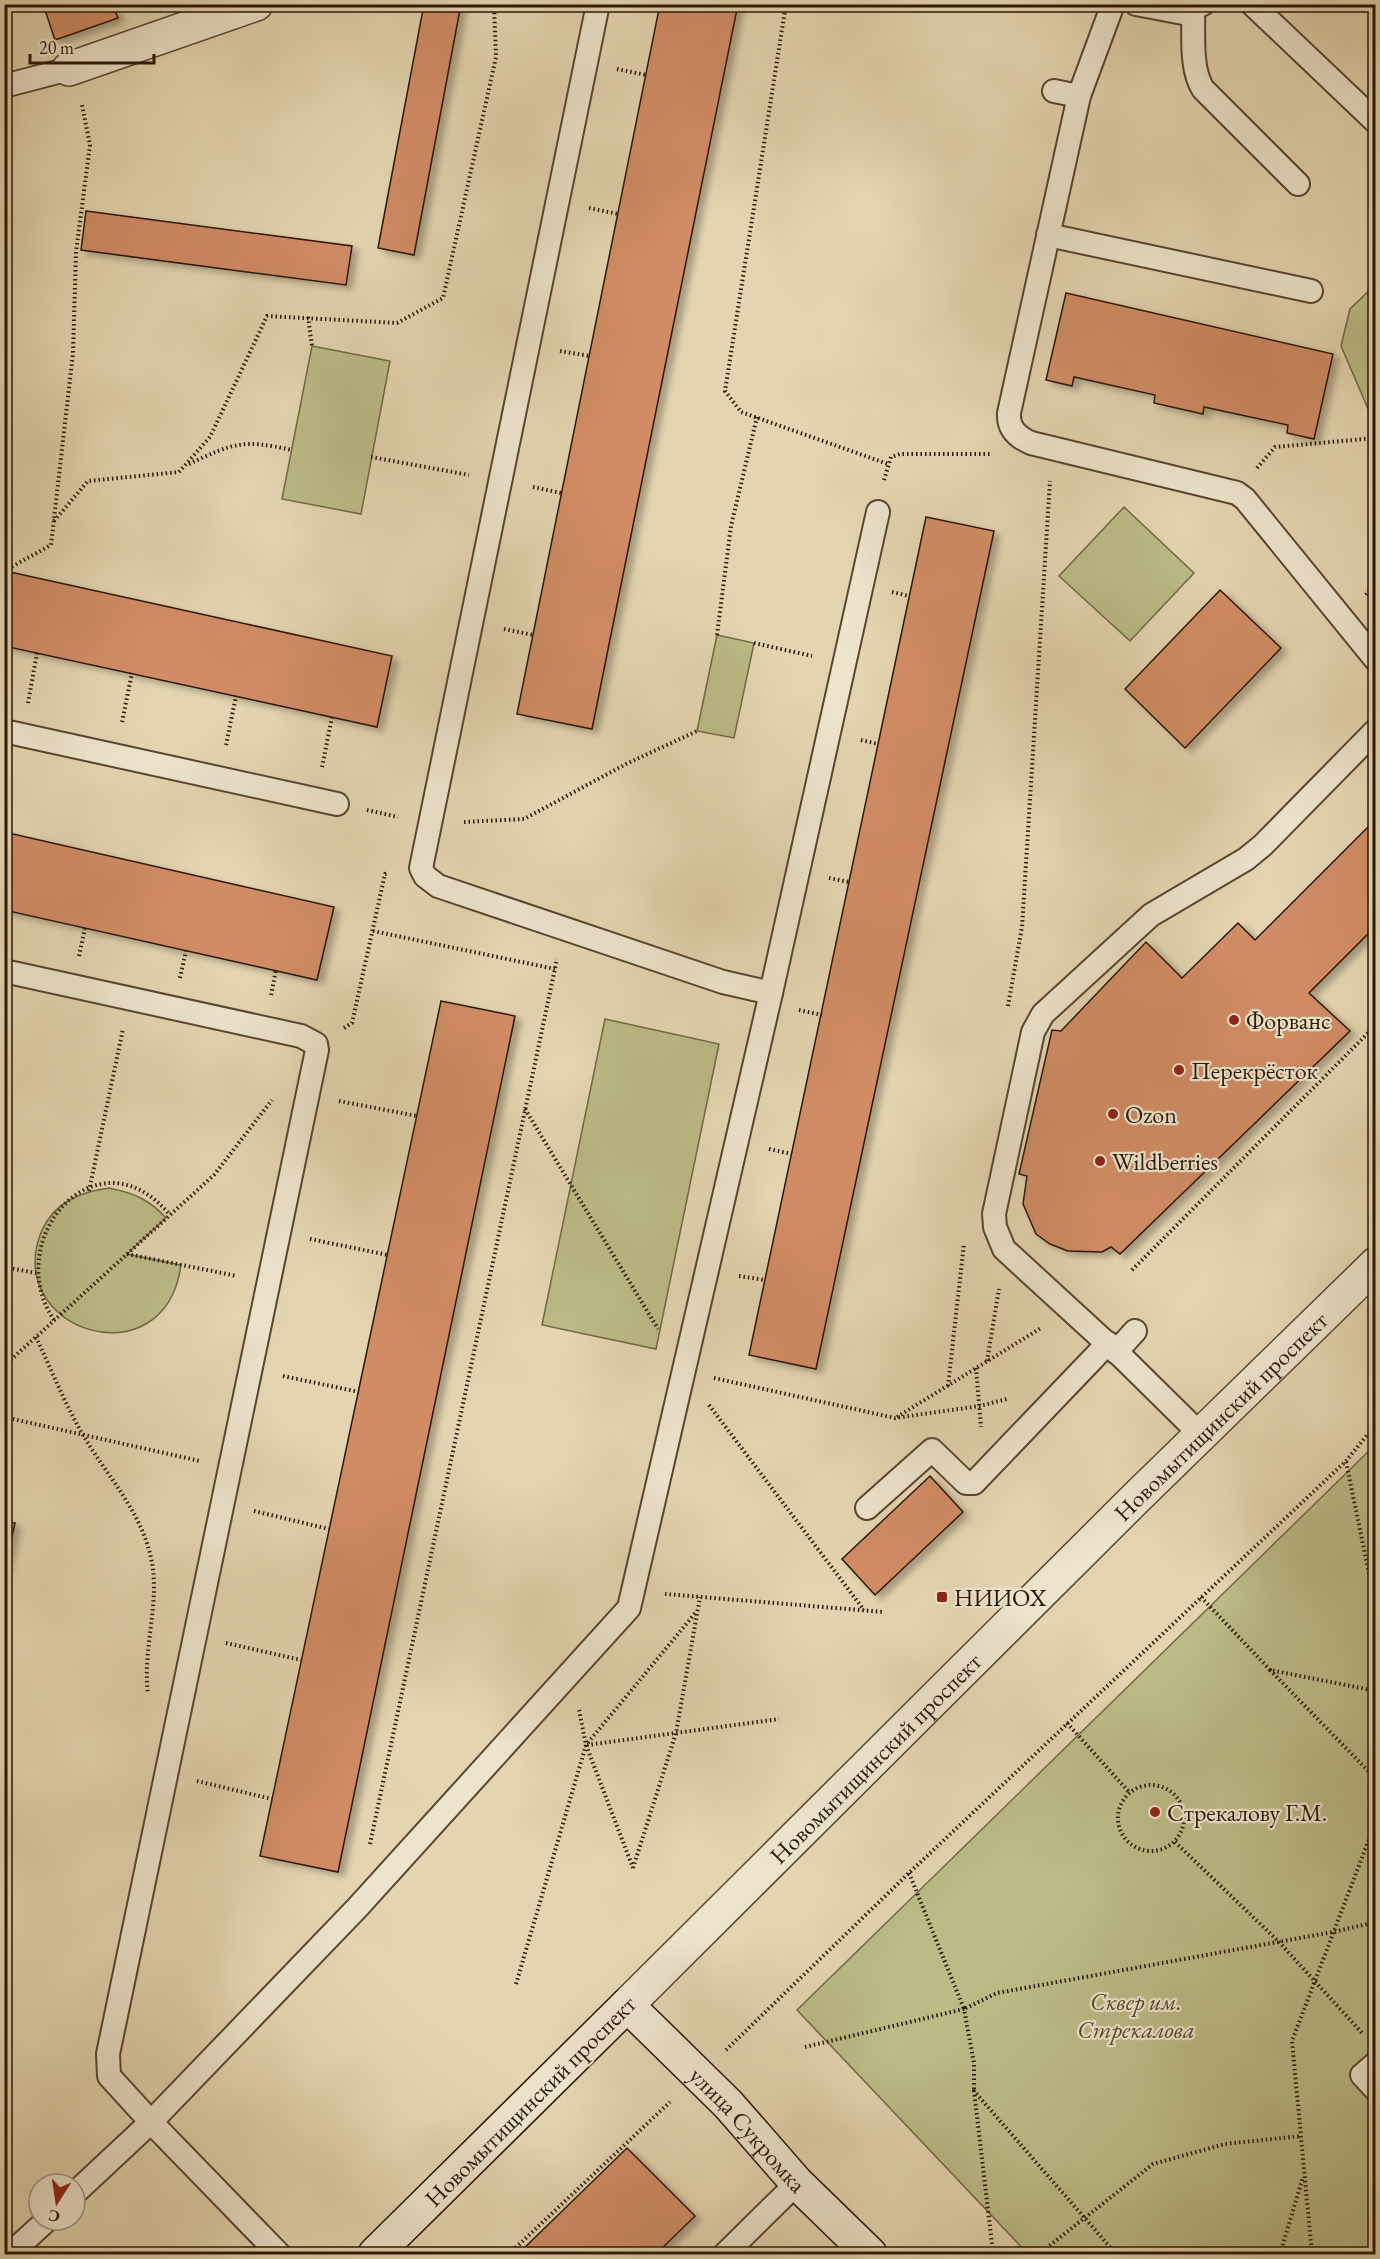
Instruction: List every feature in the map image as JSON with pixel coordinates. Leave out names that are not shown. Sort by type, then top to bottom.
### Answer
[{"type":"street","points":[[78,66],[256,4]]},
{"type":"street","name":"Новомытищинский проспект","points":[[375,2254],[1200,1434],[1370,1281]]},
{"type":"street","name":"улица Сукромка","points":[[627,2005],[728,2104],[797,2183],[870,2254]]},
{"type":"lane","points":[[598,4],[422,866],[425,876],[438,886],[723,982],[771,993]]},
{"type":"lane","points":[[1113,4],[1079,96],[1009,420],[1016,434],[1023,439],[1237,493],[1245,499],[1376,660]]},
{"type":"lane","points":[[1136,4],[1172,13],[1198,8],[1196,74],[1203,89],[1298,184]]},
{"type":"lane","points":[[1252,4],[1376,122]]},
{"type":"lane","points":[[4,86],[78,66]]},
{"type":"lane","points":[[1054,91],[1079,96]]},
{"type":"lane","points":[[1048,235],[1311,291]]},
{"type":"lane","points":[[87,2182],[151,2122],[357,1908],[624,1615],[635,1591],[878,512]]},
{"type":"lane","points":[[1200,1434],[1112,1347],[1004,1249],[995,1227],[994,1214],[1036,1022],[1144,920],[1246,859],[1263,845],[1376,730]]},
{"type":"lane","points":[[13,733],[326,801]]},
{"type":"lane","points":[[4,971],[301,1036],[316,1044],[317,1058],[107,2065],[109,2076],[279,2254]]},
{"type":"lane","points":[[867,1508],[932,1450],[966,1483],[974,1484],[1112,1347],[1135,1331]]},
{"type":"lane","points":[[1376,2063],[1362,2075],[1376,2090]]},
{"type":"lane","points":[[725,2254],[797,2183]]},
{"type":"lane","points":[[10,2254],[34,2232]]},
{"type":"path","points":[[54,521],[88,481],[179,472],[210,437],[267,316],[397,322],[443,298],[496,57],[494,4]]},
{"type":"path","points":[[786,4],[725,391],[741,412],[888,464]]},
{"type":"path","points":[[4,571],[51,545],[73,352],[76,252],[90,145],[79,89],[78,66]]},
{"type":"path","points":[[308,317],[312,346]]},
{"type":"path","points":[[717,635],[731,526],[757,417]]},
{"type":"path","points":[[878,512],[891,457],[900,454],[988,455],[998,452],[1016,434]]},
{"type":"path","points":[[1237,493],[1275,447],[1376,438]]},
{"type":"path","points":[[185,465],[226,447],[256,442],[292,450]]},
{"type":"path","points":[[1007,1007],[1022,927],[1052,448]]},
{"type":"path","points":[[371,457],[500,481]]},
{"type":"path","points":[[754,643],[844,664]]},
{"type":"path","points":[[13,733],[37,653]]},
{"type":"path","points":[[115,755],[132,673]]},
{"type":"path","points":[[219,778],[237,696]]},
{"type":"path","points":[[326,801],[332,717]]},
{"type":"path","points":[[429,825],[524,819],[626,764],[697,730]]},
{"type":"path","points":[[316,1044],[352,1023],[385,874],[422,866]]},
{"type":"path","points":[[369,1850],[563,929]]},
{"type":"path","points":[[373,931],[555,969]]},
{"type":"path","points":[[1368,934],[1376,941]]},
{"type":"path","points":[[88,1191],[129,999]]},
{"type":"path","points":[[1132,1270],[1376,1025]]},
{"type":"path","points":[[4,1366],[214,1174],[279,1090]]},
{"type":"path","points":[[309,1095],[417,1116]]},
{"type":"path","points":[[525,1109],[684,1372],[864,1610]]},
{"type":"path","points":[[70,1192],[108,1182],[135,1188],[157,1201],[170,1215]]},
{"type":"path","points":[[280,1232],[388,1255]]},
{"type":"path","points":[[948,1386],[965,1236]]},
{"type":"path","points":[[127,1254],[270,1282]]},
{"type":"path","points":[[30,1265],[31,1280]]},
{"type":"path","points":[[4,1287],[7,1267],[36,1273]]},
{"type":"path","points":[[987,1361],[1000,1282]]},
{"type":"path","points":[[33,1288],[39,1302],[54,1320]]},
{"type":"path","points":[[895,1418],[1045,1325]]},
{"type":"path","points":[[36,1337],[83,1434],[142,1527],[152,1559],[153,1586],[146,1678],[148,1698]]},
{"type":"path","points":[[252,1370],[359,1392]]},
{"type":"path","points":[[684,1372],[895,1418],[980,1406],[1014,1397]]},
{"type":"path","points":[[4,1417],[231,1468]]},
{"type":"path","points":[[509,2254],[1346,1461],[1376,1424]]},
{"type":"path","points":[[1346,1461],[1376,1607]]},
{"type":"path","points":[[223,1504],[329,1528]]},
{"type":"path","points":[[635,1591],[884,1612]]},
{"type":"path","points":[[572,1672],[586,1745],[633,1868],[676,1733],[700,1597]]},
{"type":"path","points":[[1201,1597],[1376,1779]]},
{"type":"path","points":[[516,1984],[586,1745],[697,1611]]},
{"type":"path","points":[[196,1636],[302,1660]]},
{"type":"path","points":[[1270,1670],[1376,1691]]},
{"type":"path","points":[[586,1745],[779,1719]]},
{"type":"path","points":[[1067,1724],[1129,1792]]},
{"type":"path","points":[[167,1774],[272,1798]]},
{"type":"path","points":[[1153,1785],[1166,1788],[1176,1796],[1183,1807],[1185,1819],[1182,1832],[1175,1842],[1161,1850],[1146,1852],[1132,1846],[1122,1834],[1117,1820],[1120,1804],[1129,1792],[1141,1786],[1153,1785]]},
{"type":"path","points":[[1312,2254],[1292,2041],[1376,1821]]},
{"type":"path","points":[[1175,1842],[1280,1942],[1368,2039]]},
{"type":"path","points":[[909,1873],[964,2009],[974,2063],[974,2091],[992,2244]]},
{"type":"path","points":[[806,2047],[964,2009],[997,1993],[1334,1932],[1376,1922]]},
{"type":"path","points":[[974,2091],[1116,2254]]},
{"type":"path","points":[[1039,2254],[1153,2164],[1225,2144],[1301,2136]]},
{"type":"path","points":[[1280,2254],[1304,2173]]},
{"type":"green space","points":[[1375,285],[1376,414],[1372,418],[1341,346],[1350,309]]},
{"type":"green space","points":[[312,346],[390,361],[361,514],[282,499]]},
{"type":"green space","points":[[1124,507],[1194,573],[1130,641],[1059,576]]},
{"type":"green space","points":[[717,635],[754,643],[734,738],[697,731]]},
{"type":"green space","points":[[605,1019],[719,1044],[656,1349],[542,1325]]},
{"type":"green space","points":[[109,1188],[140,1198],[166,1218],[127,1254],[181,1265],[169,1302],[147,1324],[119,1332],[90,1330],[63,1317],[44,1295],[35,1265],[42,1230],[54,1212],[61,1205],[78,1196]]},
{"type":"green space","name":"Сквер им. Стрекалова","points":[[1375,1445],[1375,2254],[1028,2254],[797,2010]]},
{"type":"building","points":[[43,4],[112,4],[118,18],[55,40]]},
{"type":"building","points":[[424,4],[461,4],[414,255],[378,248]]},
{"type":"building","points":[[660,4],[738,4],[592,729],[517,714]]},
{"type":"building","points":[[86,211],[352,246],[346,285],[81,250]]},
{"type":"building","points":[[1066,293],[1333,354],[1314,439],[1287,433],[1288,425],[1204,407],[1203,414],[1154,403],[1155,395],[1074,377],[1072,386],[1046,380]]},
{"type":"building","points":[[926,517],[994,531],[816,1369],[749,1355]]},
{"type":"building","points":[[10,572],[392,656],[377,727],[4,646],[4,596]]},
{"type":"building","points":[[1220,590],[1281,648],[1185,748],[1125,689]]},
{"type":"building","points":[[1376,819],[1376,926],[1309,993],[1350,1031],[1120,1254],[1111,1247],[1102,1252],[1068,1251],[1050,1244],[1036,1234],[1023,1204],[1027,1176],[1019,1174],[1052,1030],[1061,1031],[1146,942],[1182,978],[1238,923],[1255,940]]},
{"type":"building","points":[[4,832],[334,907],[317,980],[4,910]]},
{"type":"building","points":[[441,1001],[515,1016],[338,1872],[260,1856]]},
{"type":"building","points":[[930,1476],[963,1512],[875,1595],[842,1559]]},
{"type":"building","points":[[4,1521],[15,1523],[4,1572]]},
{"type":"building","points":[[627,2148],[695,2216],[656,2254],[518,2254]]},
{"type":"place","name":"Форванс","points":[[1234,1020]]},
{"type":"place","name":"Перекрёсток","points":[[1179,1070]]},
{"type":"place","name":"Ozon","points":[[1113,1114]]},
{"type":"place","name":"Wildberries","points":[[1100,1161]]},
{"type":"place","name":"НИИОХ","points":[[942,1597]]},
{"type":"place","name":"Стрекалову Г.М.","points":[[1155,1812]]}]
